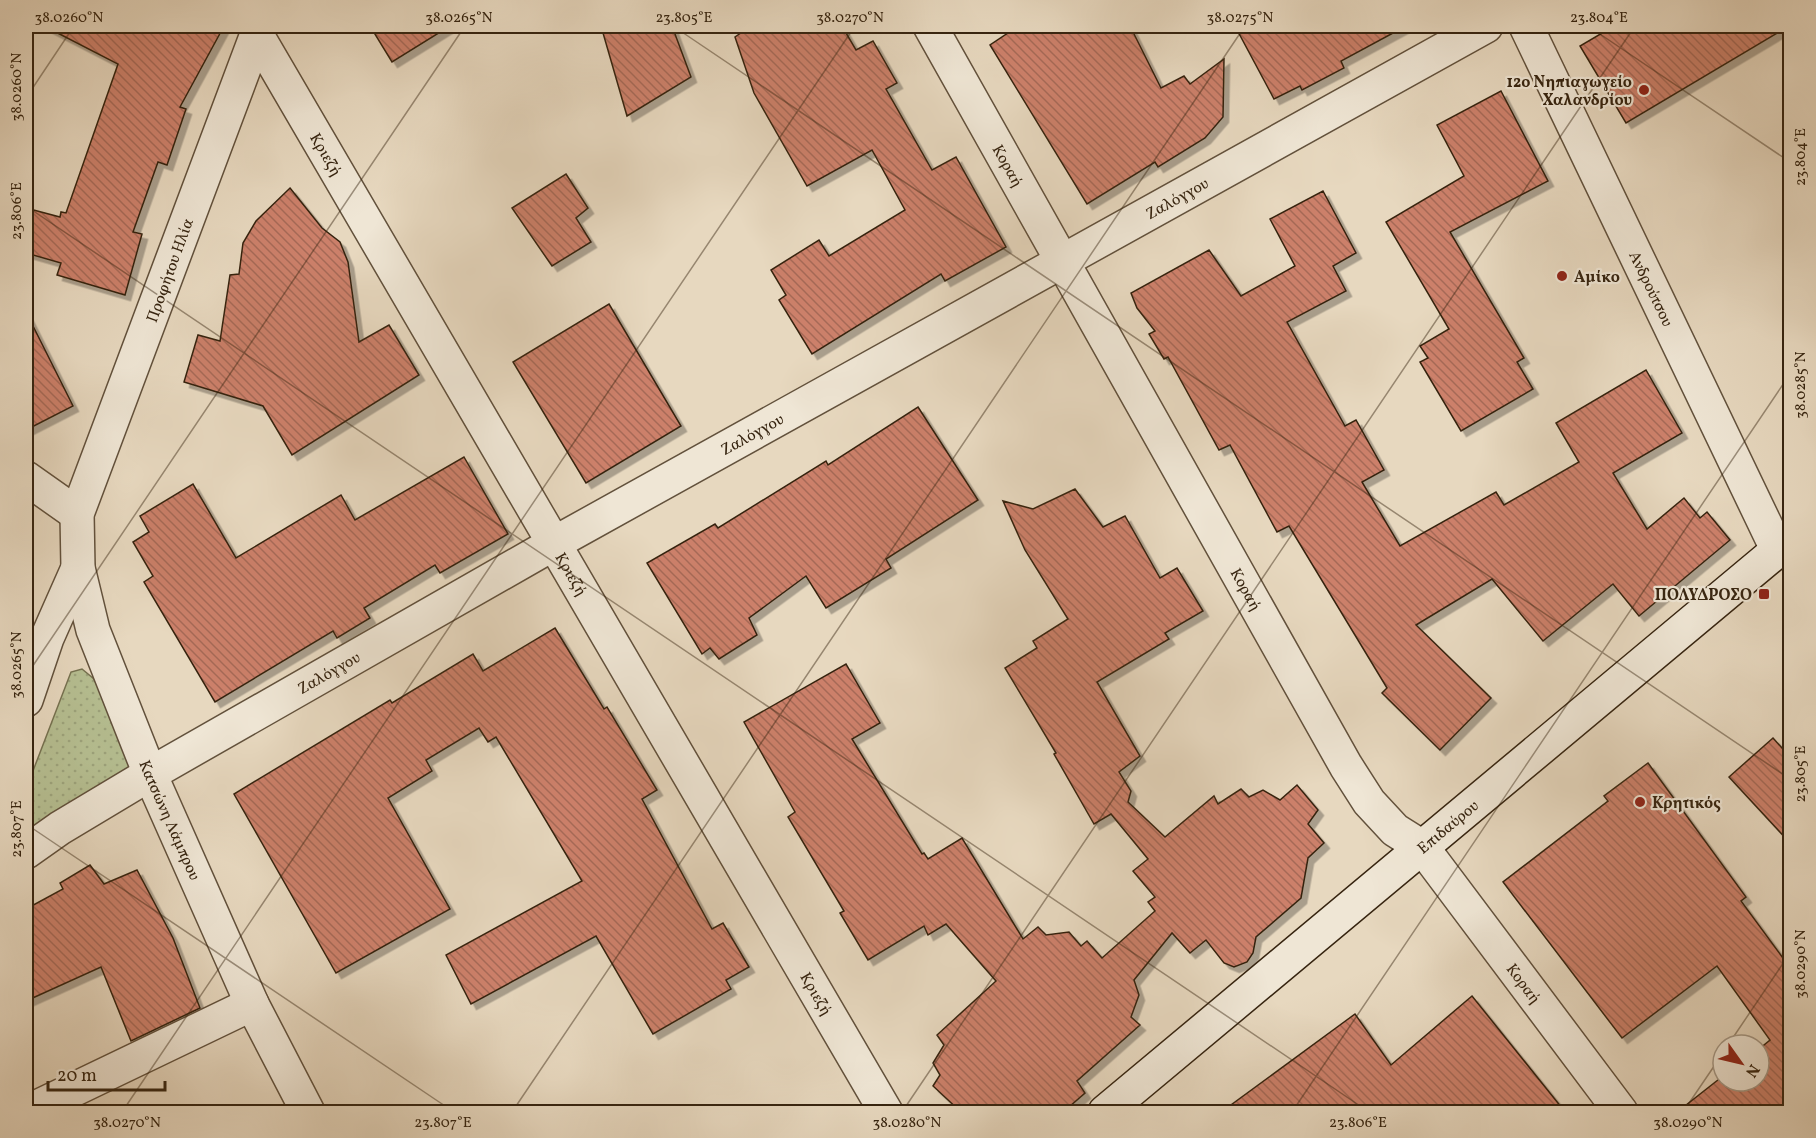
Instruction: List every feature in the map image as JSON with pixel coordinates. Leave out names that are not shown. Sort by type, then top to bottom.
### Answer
[{"type":"street","name":"Κοραή","points":[[930,26],[1346,766],[1369,802],[1395,830],[1422,848],[1622,1113]]},
{"type":"street","name":"Ζαλόγγου","points":[[26,852],[60,828],[150,774],[553,544],[1486,26]]},
{"type":"street","name":"Ανδρούτσου","points":[[1526,26],[1784,545]]},
{"type":"street","name":"Προφήτου Ηλία","points":[[77,514],[259,30]]},
{"type":"street","name":"Κριεζή","points":[[259,30],[553,544],[886,1113]]},
{"type":"street","points":[[26,478],[77,514]]},
{"type":"street","name":"Κατσώνη Λάμπρου","points":[[77,514],[78,568],[93,630],[150,774],[252,1004],[308,1113]]},
{"type":"street","name":"Επιδαύρου","points":[[1104,1113],[1784,545]]},
{"type":"street","points":[[26,700],[47,638],[78,568]]},
{"type":"street","points":[[27,1113],[252,1004]]},
{"type":"green space","points":[[82,669],[94,679],[131,755],[133,767],[26,837],[26,789],[71,672]]},
{"type":"building","points":[[44,26],[224,26],[180,107],[186,109],[167,165],[158,162],[133,232],[142,234],[125,295],[57,275],[61,263],[26,253],[26,208],[60,217],[61,212],[66,213],[118,64]]},
{"type":"building","points":[[370,26],[450,26],[392,62]]},
{"type":"building","points":[[601,26],[672,26],[691,77],[627,116]]},
{"type":"building","points":[[751,26],[842,26],[856,50],[873,41],[897,83],[886,89],[932,170],[956,157],[1006,247],[945,281],[941,274],[812,354],[779,300],[786,295],[771,270],[819,240],[829,256],[905,210],[872,150],[807,186],[754,93],[735,37]]},
{"type":"building","points":[[1038,26],[1130,26],[1161,88],[1184,76],[1190,84],[1224,59],[1223,117],[1205,138],[1158,167],[1155,162],[1087,204],[990,45],[1008,33]]},
{"type":"building","points":[[1235,26],[1406,26],[1341,61],[1344,68],[1302,90],[1300,86],[1274,99]]},
{"type":"building","name":"12ο Νηπιαγωγείο Χαλανδρίου","points":[[1614,26],[1789,26],[1626,123],[1580,46]]},
{"type":"building","points":[[1501,91],[1548,181],[1450,232],[1524,358],[1517,362],[1533,389],[1461,431],[1420,362],[1428,358],[1420,346],[1449,329],[1386,222],[1464,176],[1437,125]]},
{"type":"building","points":[[566,174],[588,208],[576,218],[591,242],[552,266],[512,208]]},
{"type":"building","points":[[290,188],[322,228],[340,242],[348,262],[359,342],[389,325],[419,375],[292,455],[263,406],[184,382],[198,335],[220,341],[230,275],[239,274],[243,243],[256,221]]},
{"type":"building","points":[[1323,191],[1356,253],[1333,266],[1346,291],[1287,322],[1345,426],[1356,420],[1384,470],[1362,482],[1400,546],[1496,492],[1504,505],[1579,462],[1556,423],[1646,370],[1682,433],[1613,473],[1647,529],[1684,498],[1700,518],[1707,512],[1730,540],[1639,616],[1613,584],[1543,641],[1492,579],[1416,625],[1491,698],[1440,750],[1382,693],[1387,688],[1289,526],[1277,532],[1230,445],[1219,450],[1168,357],[1164,359],[1149,334],[1155,331],[1137,308],[1131,293],[1209,250],[1241,296],[1295,266],[1270,219]]},
{"type":"building","points":[[609,304],[681,426],[586,483],[513,362]]},
{"type":"building","points":[[26,312],[73,406],[26,430]]},
{"type":"building","points":[[918,407],[978,500],[886,559],[891,568],[826,608],[806,576],[749,618],[757,635],[719,659],[710,648],[702,654],[647,563],[715,524],[718,528],[826,461],[828,465]]},
{"type":"building","points":[[464,457],[508,534],[440,573],[435,565],[364,608],[370,618],[337,638],[333,631],[215,702],[144,582],[153,576],[133,542],[149,532],[140,516],[193,484],[236,558],[341,495],[355,520]]},
{"type":"building","points":[[1075,489],[1103,527],[1125,516],[1160,578],[1177,568],[1203,611],[1165,633],[1169,639],[1097,682],[1140,756],[1119,772],[1131,791],[1128,802],[1165,837],[1214,796],[1218,804],[1241,789],[1249,797],[1263,790],[1280,800],[1297,785],[1318,810],[1308,824],[1324,843],[1308,858],[1301,898],[1256,937],[1253,953],[1247,962],[1234,967],[1224,963],[1206,940],[1190,953],[1172,933],[1134,980],[1139,995],[1131,1017],[1140,1025],[1077,1081],[1085,1093],[1062,1113],[961,1112],[933,1086],[940,1075],[933,1063],[944,1045],[937,1035],[996,981],[946,924],[928,935],[924,926],[868,960],[840,913],[844,911],[788,817],[795,812],[744,722],[846,664],[880,723],[852,739],[922,854],[924,853],[928,859],[962,838],[1023,939],[1038,927],[1046,935],[1069,932],[1081,946],[1087,941],[1102,958],[1155,911],[1148,902],[1155,897],[1133,871],[1148,859],[1111,814],[1094,824],[1054,754],[1056,753],[1005,668],[1037,648],[1033,641],[1068,619],[1025,550],[1003,501],[1033,509]]},
{"type":"building","points":[[555,628],[604,709],[607,707],[657,790],[642,799],[712,929],[723,923],[749,967],[726,980],[731,989],[653,1034],[596,936],[471,1004],[446,955],[582,881],[496,737],[488,742],[479,728],[426,760],[432,771],[388,798],[450,909],[336,973],[234,794],[390,700],[392,703],[473,654],[483,671]]},
{"type":"building","points":[[1773,738],[1791,758],[1791,844],[1729,777]]},
{"type":"building","points":[[1648,763],[1746,897],[1741,901],[1791,969],[1791,1113],[1676,1113],[1711,1085],[1711,1093],[1771,1093],[1771,1033],[1765,1033],[1717,966],[1622,1038],[1503,882],[1608,801],[1604,796]]},
{"type":"building","points":[[90,865],[104,884],[137,870],[173,938],[200,1008],[131,1041],[101,967],[26,1001],[26,909],[63,889],[60,883]]},
{"type":"building","points":[[1472,996],[1566,1113],[1220,1113],[1355,1014],[1391,1065]]},
{"type":"place","name":"12ο Νηπιαγωγείο Χαλανδρίου","points":[[1644,90]]},
{"type":"place","name":"Αμίκο","points":[[1562,276]]},
{"type":"place","name":"ΠΟΛΥΔΡΟΣΟ","points":[[1764,594]]},
{"type":"place","name":"Κρητικός","points":[[1640,802]]}]
